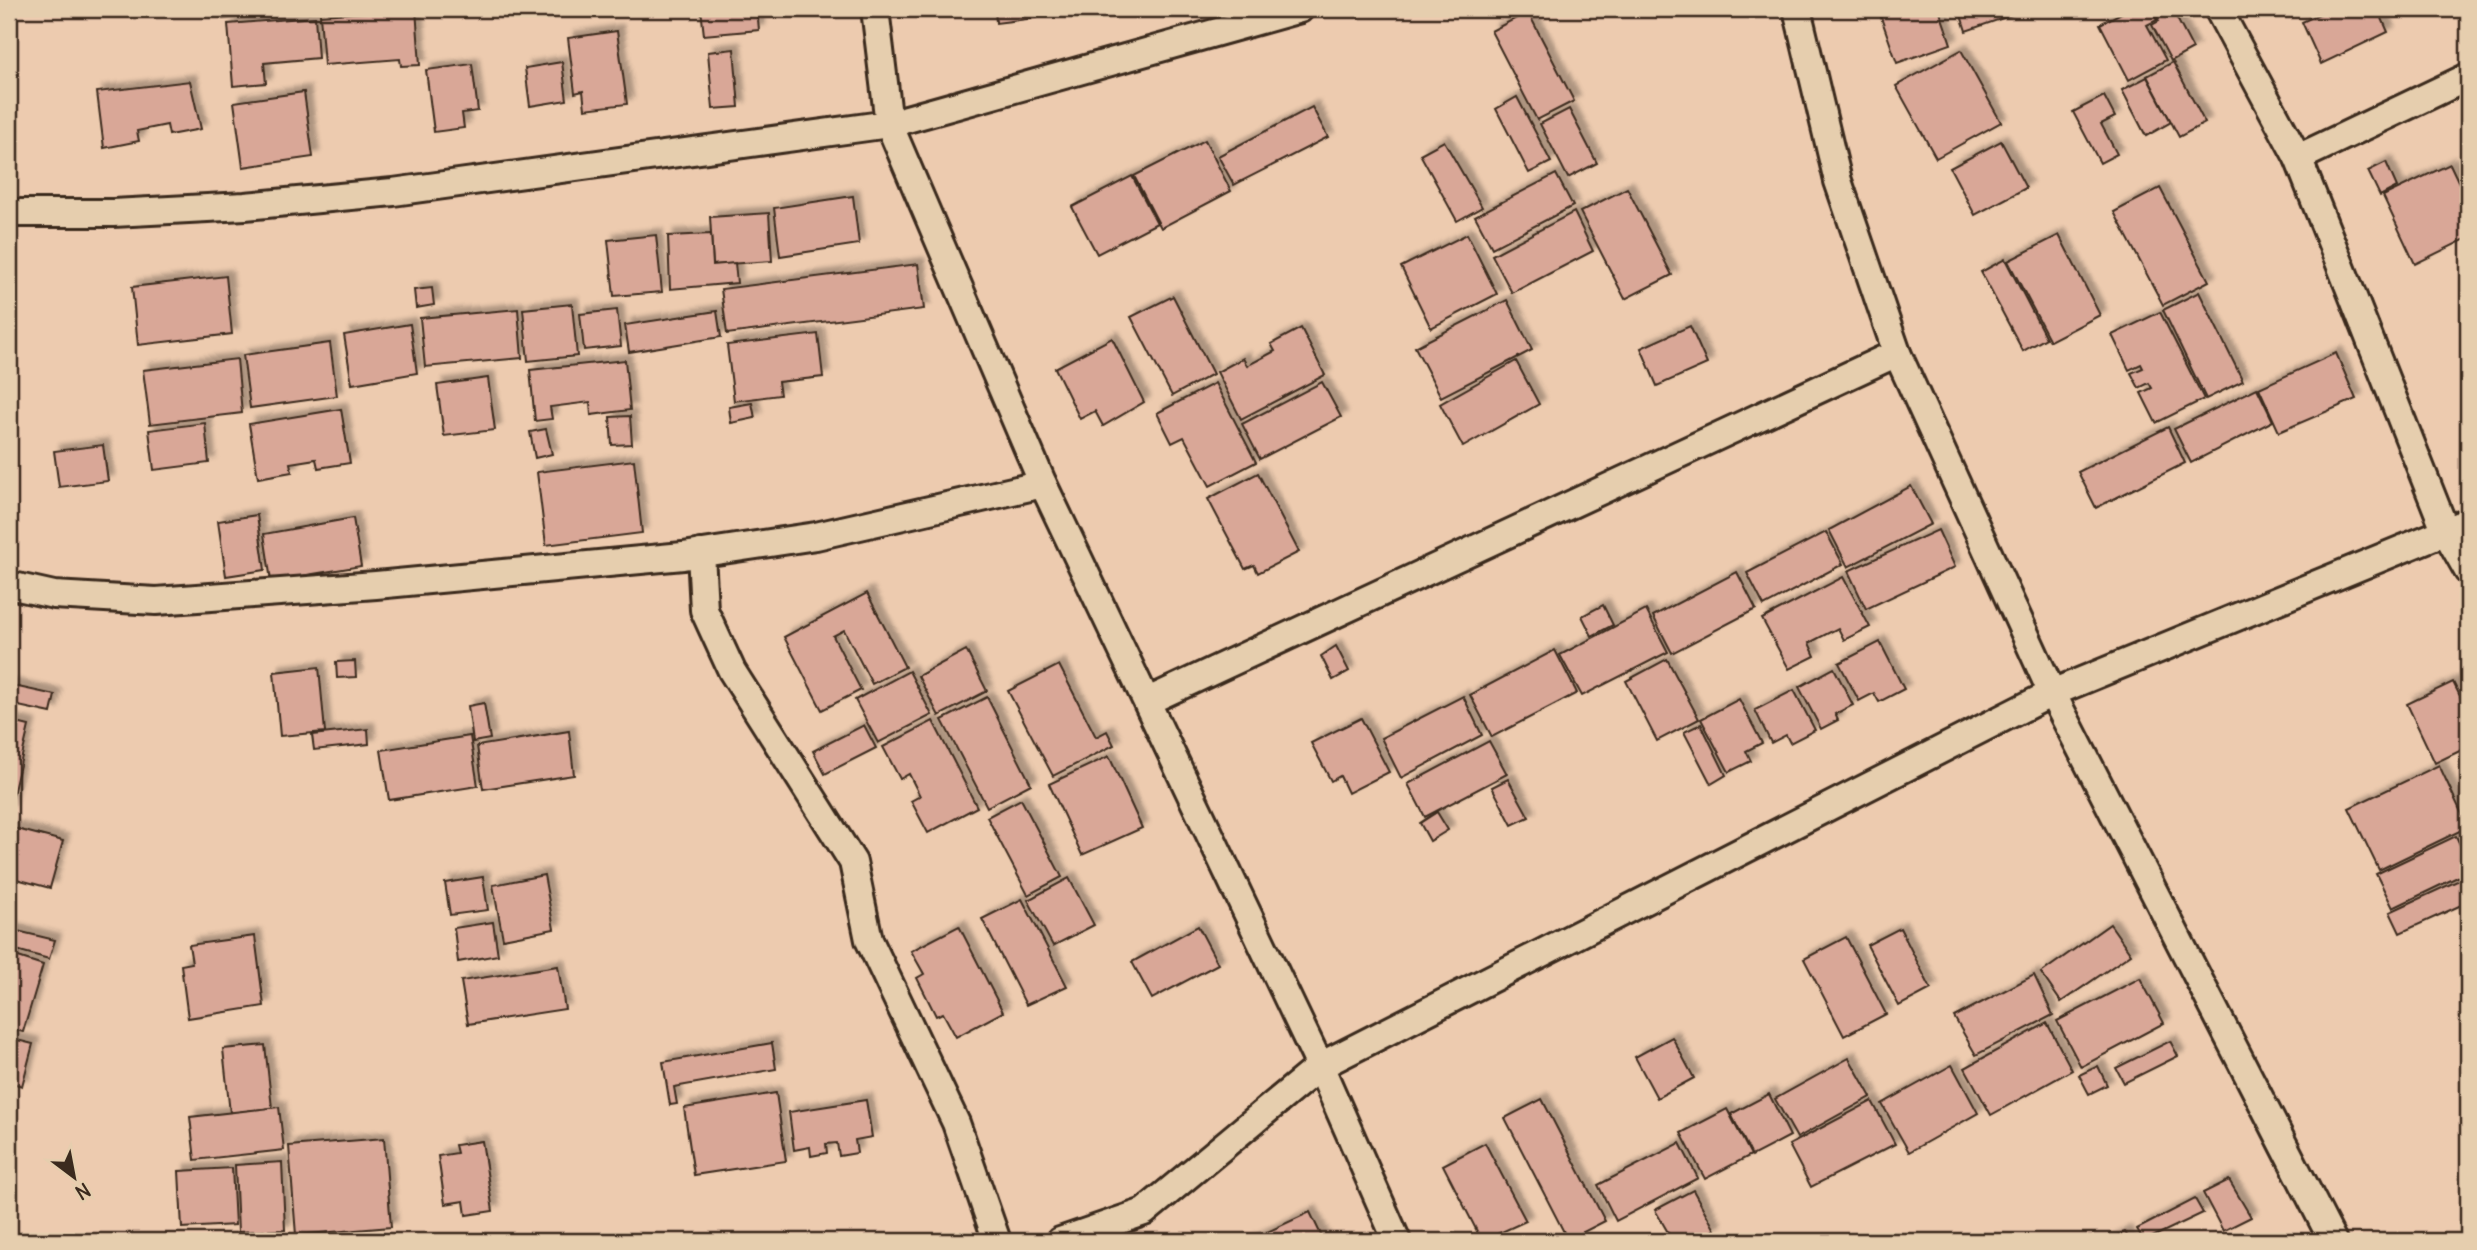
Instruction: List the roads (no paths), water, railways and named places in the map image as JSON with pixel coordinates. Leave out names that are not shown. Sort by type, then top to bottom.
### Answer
[{"type":"street","points":[[875,9],[890,124],[1044,484],[1320,1066],[1397,1241]]},
{"type":"street","points":[[9,213],[113,214],[380,194],[890,124],[1300,9]]},
{"type":"street","points":[[1797,9],[1838,181],[1897,353],[2052,693],[2333,1241]]},
{"type":"street","points":[[2218,9],[2298,158],[2457,527],[2468,571]]},
{"type":"street","points":[[2298,158],[2468,77]]},
{"type":"street","points":[[1148,701],[1897,353]]},
{"type":"street","points":[[9,584],[54,595],[156,601],[376,585],[701,553],[816,536],[1044,484]]},
{"type":"street","points":[[1060,1241],[1144,1212],[1320,1066],[2052,693],[2457,527]]},
{"type":"street","points":[[701,553],[704,610],[732,671],[853,862],[869,940],[956,1123],[997,1241]]}]
